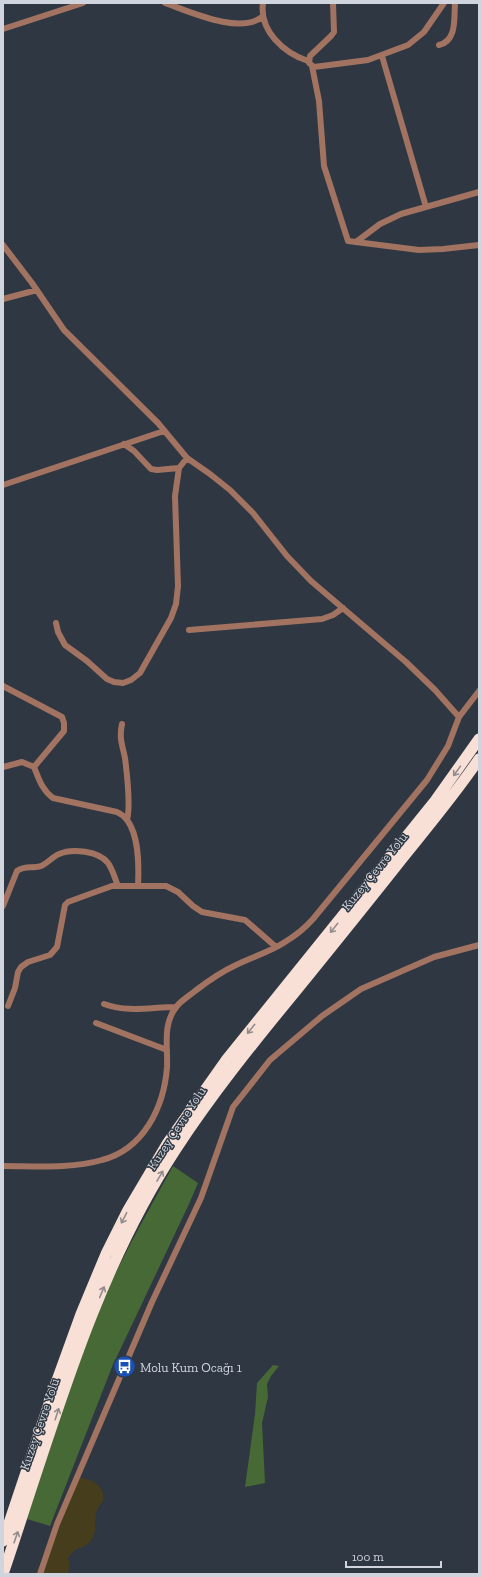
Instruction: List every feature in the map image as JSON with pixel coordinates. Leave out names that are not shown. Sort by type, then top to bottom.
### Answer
[{"type":"highway","name":"Kuzey Çevre Yolu","points":[[3,1541],[56,1383],[81,1314],[106,1254],[167,1144],[227,1059],[435,801],[479,739]]},
{"type":"highway","name":"Kuzey Çevre Yolu","points":[[3,1574],[65,1389],[91,1318],[116,1259],[138,1215],[175,1150],[237,1064],[445,805],[479,759]]},
{"type":"street","points":[[3,29],[83,3]]},
{"type":"street","points":[[165,3],[217,22],[248,23],[255,21],[262,16]]},
{"type":"street","points":[[263,3],[262,16],[266,26],[280,45],[316,67],[359,62],[382,56],[415,41],[424,32],[444,3]]},
{"type":"street","points":[[333,3],[335,27],[333,34],[311,54],[310,63],[319,101],[324,166],[348,241],[419,250],[479,245]]},
{"type":"street","points":[[439,45],[446,43],[452,35],[455,3]]},
{"type":"street","points":[[382,56],[426,207]]},
{"type":"street","points":[[356,242],[389,219],[413,210],[479,192]]},
{"type":"street","points":[[3,244],[64,330],[164,431],[187,458],[230,490],[253,513],[299,568],[324,592],[406,662],[435,690],[459,717]]},
{"type":"street","points":[[3,299],[37,290]]},
{"type":"street","points":[[3,484],[164,431]]},
{"type":"street","points":[[124,444],[134,451],[151,469],[157,470],[179,468]]},
{"type":"street","points":[[56,623],[58,632],[65,645],[87,661],[107,679],[114,682],[123,683],[132,680],[140,673],[171,618],[178,596],[175,496],[179,468],[187,458]]},
{"type":"street","points":[[189,630],[322,619],[333,615],[343,608]]},
{"type":"street","points":[[3,686],[60,715],[63,720],[64,731],[34,767]]},
{"type":"street","points":[[3,1166],[60,1165],[95,1162],[114,1156],[128,1147],[147,1129],[159,1107],[165,1083],[167,1028],[170,1017],[176,1007],[184,998],[223,972],[276,947],[293,937],[313,920],[420,790],[440,759],[459,717],[479,691]]},
{"type":"street","points":[[122,724],[120,742],[124,756],[129,806],[127,820]]},
{"type":"street","points":[[3,767],[22,762],[34,767],[42,787],[53,798],[117,812],[124,816],[134,834],[139,866],[138,886]]},
{"type":"street","points":[[3,906],[17,870],[24,867],[40,866],[57,854],[66,852],[92,854],[104,860],[109,864],[118,886]]},
{"type":"street","points":[[8,1006],[15,988],[18,972],[21,967],[28,962],[50,955],[57,947],[65,905],[86,895],[112,886],[166,886],[178,892],[192,906],[202,912],[245,920],[276,947]]},
{"type":"street","points":[[40,1574],[63,1510],[152,1302],[201,1198],[233,1107],[270,1060],[322,1016],[361,989],[434,957],[479,945]]},
{"type":"street","points":[[104,1004],[117,1008],[133,1010],[176,1007]]},
{"type":"street","points":[[96,1023],[167,1050]]},
{"type":"green space","points":[[173,1166],[198,1183],[112,1367],[50,1526],[27,1519],[65,1402],[97,1315],[124,1256]]},
{"type":"green space","points":[[273,1365],[279,1366],[267,1384],[268,1397],[262,1423],[265,1483],[245,1487],[255,1414],[257,1383]]},
{"type":"sand","points":[[78,1478],[92,1481],[98,1485],[103,1492],[104,1500],[99,1506],[96,1515],[94,1535],[87,1545],[77,1549],[68,1559],[70,1565],[68,1574],[43,1574],[58,1528]]},
{"type":"place","name":"Molu Kum Ocağı 1","points":[[124,1367]]}]
